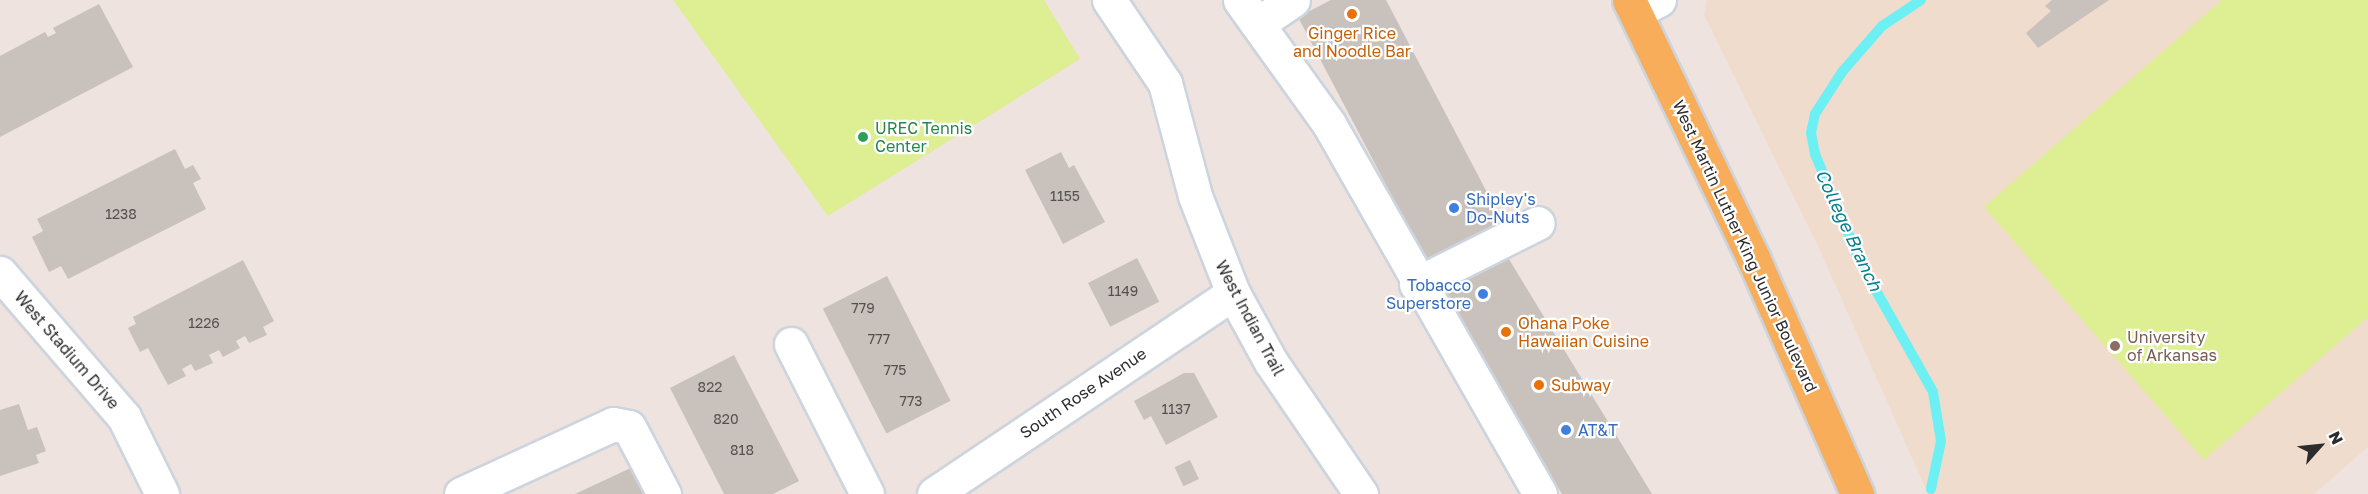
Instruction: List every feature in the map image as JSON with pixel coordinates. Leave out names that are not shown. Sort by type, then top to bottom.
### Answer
[{"type":"main road","name":"West Martin Luther King Junior Boulevard","points":[[1641,4],[1857,494]]},
{"type":"street","name":"West Indian Trail","points":[[1109,0],[1164,83],[1195,196],[1233,293],[1271,362],[1361,494]]},
{"type":"street","points":[[1293,0],[1249,12],[1329,124],[1416,284],[1539,494]]},
{"type":"street","points":[[1416,284],[1538,222]]},
{"type":"street","name":"West Stadium Drive","points":[[0,273],[123,417],[162,494]]},
{"type":"street","name":"South Rose Avenue","points":[[934,494],[1233,293]]},
{"type":"street","points":[[791,344],[867,494]]},
{"type":"street","points":[[461,494],[613,424],[630,427],[664,494]]},
{"type":"shaded area","name":"University of Arkansas","points":[[1707,0],[2368,0],[2368,447],[2314,494],[1928,494],[1818,246],[1704,15]]},
{"type":"green space","name":"UREC Tennis Center","points":[[673,0],[1044,0],[1080,59],[828,216]]},
{"type":"green space","points":[[2222,0],[2368,0],[2368,317],[2204,460],[1984,207]]},
{"type":"building","points":[[1331,0],[1386,0],[1502,221],[1426,261],[1298,17]]},
{"type":"building","points":[[2052,0],[2109,0],[2038,48],[2026,33],[2051,11],[2045,6]]},
{"type":"building","points":[[99,4],[133,67],[0,137],[0,56],[45,32],[48,37],[56,33],[53,28]]},
{"type":"building","points":[[175,149],[185,169],[193,165],[201,179],[193,183],[206,209],[68,279],[61,266],[49,272],[32,237],[43,231],[37,219]]},
{"type":"building","points":[[1061,152],[1069,168],[1074,165],[1105,222],[1063,244],[1025,170]]},
{"type":"building","points":[[1507,256],[1652,494],[1562,494],[1441,296]]},
{"type":"building","points":[[1137,258],[1159,302],[1110,327],[1088,283]]},
{"type":"building","points":[[243,260],[274,321],[263,327],[267,335],[249,343],[245,336],[236,341],[240,348],[223,357],[219,350],[209,355],[213,363],[195,371],[191,364],[182,369],[186,376],[168,385],[148,348],[140,352],[128,328],[136,324],[133,317]]},
{"type":"building","points":[[887,276],[951,401],[886,433],[823,309]]},
{"type":"building","points":[[734,355],[799,481],[773,494],[724,494],[670,388]]},
{"type":"building","points":[[1184,373],[1194,373],[1218,417],[1166,445],[1151,416],[1144,420],[1134,401]]},
{"type":"building","points":[[19,404],[28,430],[37,427],[46,451],[36,455],[39,463],[0,476],[0,410]]},
{"type":"building","points":[[1190,460],[1199,479],[1183,486],[1175,467]]},
{"type":"building","points":[[635,466],[657,494],[575,494]]},
{"type":"waterway","name":"College Branch","points":[[1921,0],[1882,26],[1842,72],[1815,114],[1811,133],[1815,154],[1861,264],[1933,392],[1941,441],[1931,489]]},
{"type":"place","name":"Ginger Rice and Noodle Bar","points":[[1352,14]]},
{"type":"place","name":"UREC Tennis Center","points":[[863,137]]},
{"type":"place","name":"Shipley's Do-Nuts","points":[[1454,208]]},
{"type":"place","name":"Tobacco Superstore","points":[[1483,294]]},
{"type":"place","name":"Ohana Poke Hawaiian Cuisine","points":[[1506,332]]},
{"type":"place","name":"University of Arkansas","points":[[2115,346]]},
{"type":"place","name":"Subway","points":[[1539,385]]},
{"type":"place","name":"AT&T","points":[[1566,430]]}]
